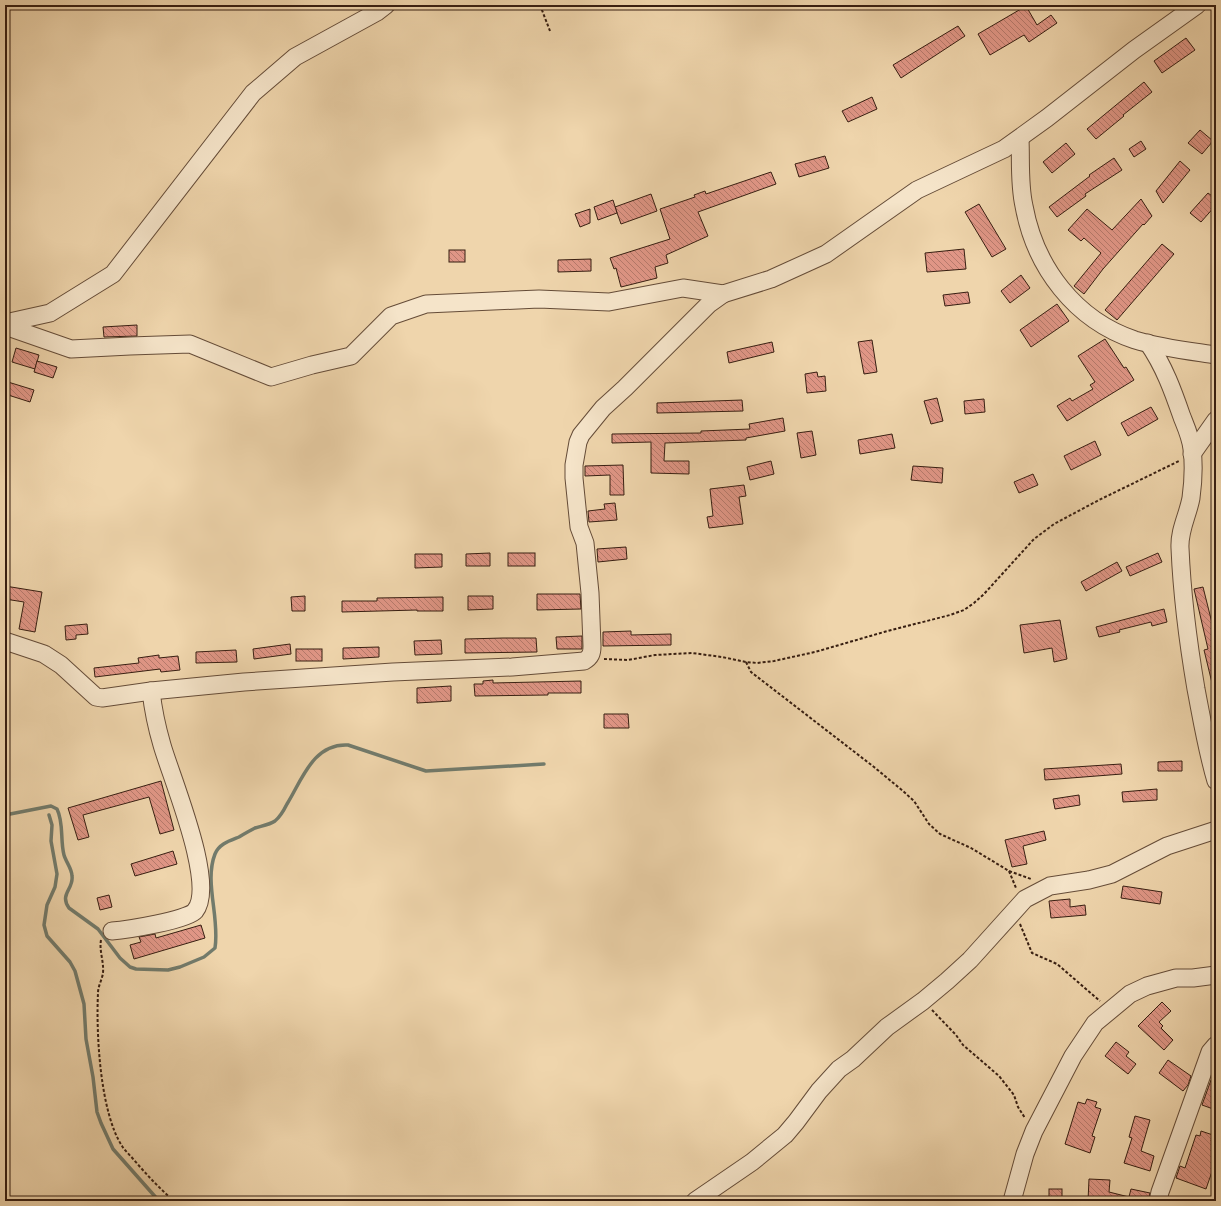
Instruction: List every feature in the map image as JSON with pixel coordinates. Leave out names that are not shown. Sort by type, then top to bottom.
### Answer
[{"type":"street","points":[[5,323],[50,313],[113,274],[253,93],[295,57],[386,5]]},
{"type":"street","points":[[5,641],[44,654],[61,665],[96,697],[102,698],[151,691],[244,682],[393,672],[519,667],[584,661],[592,654],[590,593],[585,543],[579,527],[574,465],[578,442],[603,408],[709,304],[723,294],[771,279],[826,254],[917,190],[1004,149],[1020,139],[1134,50],[1197,5]]},
{"type":"street","points":[[1020,139],[1022,192],[1025,211],[1037,250],[1049,273],[1057,284],[1078,306],[1104,327],[1121,335],[1148,343],[1216,355]]},
{"type":"street","points":[[5,326],[71,350],[190,344],[271,377],[351,356],[391,316],[426,304],[539,300],[609,302],[683,288],[723,294]]},
{"type":"street","points":[[1148,343],[1172,387],[1189,435],[1192,454],[1191,497],[1181,532],[1180,545],[1183,596],[1190,652],[1201,714],[1216,782]]},
{"type":"street","points":[[1192,454],[1216,420]]},
{"type":"street","points":[[107,934],[190,915],[194,912],[201,896],[201,882],[194,844],[162,746],[151,691]]},
{"type":"street","points":[[695,1201],[752,1162],[785,1134],[819,1091],[839,1069],[853,1059],[887,1027],[923,1001],[970,960],[1025,899],[1050,886],[1089,880],[1112,874],[1167,846],[1216,830]]},
{"type":"street","points":[[1012,1201],[1025,1154],[1034,1131],[1073,1056],[1095,1023],[1130,994],[1161,981],[1176,978],[1193,978],[1216,975]]},
{"type":"street","points":[[1158,1201],[1177,1142],[1210,1052],[1216,1045]]},
{"type":"path","points":[[540,5],[550,31]]},
{"type":"path","points":[[592,654],[602,659],[628,660],[655,655],[692,653],[746,662],[757,663],[774,661],[815,652],[884,632],[933,620],[964,610],[984,594],[1034,539],[1054,524],[1192,454]]},
{"type":"path","points":[[746,662],[751,672],[903,791],[914,801],[929,824],[940,834],[971,848],[1009,871],[1050,886]]},
{"type":"path","points":[[1009,871],[1016,888]]},
{"type":"path","points":[[1016,910],[1018,919],[1032,952],[1057,964],[1110,1010]]},
{"type":"path","points":[[107,934],[100,945],[103,961],[103,973],[98,994],[98,1032],[101,1068],[107,1106],[122,1146],[156,1185],[174,1201]]},
{"type":"path","points":[[923,1001],[956,1035],[963,1045],[999,1076],[1014,1095],[1024,1117],[1034,1131]]},
{"type":"building","points":[[1026,6],[1037,25],[1051,15],[1057,23],[1029,42],[1024,35],[990,55],[978,34]]},
{"type":"building","points":[[958,26],[965,36],[901,78],[893,65]]},
{"type":"building","points":[[1186,38],[1195,50],[1162,73],[1154,61]]},
{"type":"building","points":[[1144,82],[1152,92],[1096,139],[1087,129]]},
{"type":"building","points":[[872,97],[877,109],[848,122],[842,111]]},
{"type":"building","points":[[1200,130],[1213,141],[1202,154],[1188,143]]},
{"type":"building","points":[[1141,141],[1146,149],[1134,157],[1129,149]]},
{"type":"building","points":[[1066,143],[1075,154],[1052,173],[1043,162]]},
{"type":"building","points":[[825,156],[829,168],[799,177],[795,164]]},
{"type":"building","points":[[1114,158],[1122,170],[1085,194],[1086,196],[1057,217],[1049,207],[1090,176],[1089,175]]},
{"type":"building","points":[[1180,161],[1190,170],[1163,203],[1156,191]]},
{"type":"building","points":[[771,172],[776,184],[698,212],[708,236],[666,255],[668,263],[655,267],[657,278],[621,287],[616,268],[614,269],[610,258],[670,239],[660,209],[695,197],[694,195],[705,191],[706,194]]},
{"type":"building","points":[[1208,193],[1216,199],[1216,205],[1201,222],[1190,213]]},
{"type":"building","points":[[651,194],[657,211],[621,224],[615,207]]},
{"type":"building","points":[[1141,199],[1152,216],[1103,269],[1084,294],[1074,286],[1101,253],[1084,238],[1081,241],[1068,230],[1087,209],[1112,230]]},
{"type":"building","points":[[613,200],[617,213],[598,220],[594,207]]},
{"type":"building","points":[[979,204],[1006,249],[992,257],[965,212]]},
{"type":"building","points":[[590,209],[590,223],[580,227],[575,214]]},
{"type":"building","points":[[1162,244],[1174,254],[1117,320],[1105,310]]},
{"type":"building","points":[[964,249],[966,269],[927,272],[925,253]]},
{"type":"building","points":[[449,250],[465,250],[465,262],[449,262]]},
{"type":"building","points":[[591,259],[591,271],[558,272],[558,260]]},
{"type":"building","points":[[1021,275],[1030,288],[1010,303],[1001,291]]},
{"type":"building","points":[[968,292],[970,303],[945,306],[943,295]]},
{"type":"building","points":[[1057,304],[1069,321],[1031,347],[1020,330]]},
{"type":"building","points":[[137,325],[137,336],[104,337],[103,327]]},
{"type":"building","points":[[1105,339],[1124,368],[1126,367],[1134,380],[1067,421],[1057,406],[1070,398],[1072,401],[1093,389],[1090,385],[1095,382],[1078,356]]},
{"type":"building","points":[[872,340],[877,372],[864,374],[858,342]]},
{"type":"building","points":[[772,342],[774,352],[729,363],[727,352]]},
{"type":"building","points":[[16,348],[39,355],[35,369],[12,362]]},
{"type":"building","points":[[37,361],[57,367],[53,378],[34,372]]},
{"type":"building","points":[[817,372],[818,377],[825,376],[826,391],[807,393],[805,374]]},
{"type":"building","points":[[8,382],[34,390],[30,402],[5,394]]},
{"type":"building","points":[[937,398],[943,421],[931,424],[924,401]]},
{"type":"building","points":[[984,399],[985,412],[965,414],[964,401]]},
{"type":"building","points":[[742,400],[743,411],[657,413],[657,403]]},
{"type":"building","points":[[1151,407],[1158,419],[1128,436],[1121,423]]},
{"type":"building","points":[[783,418],[785,431],[746,438],[746,440],[665,443],[664,461],[689,461],[689,474],[651,473],[651,442],[612,443],[612,434],[701,433],[701,431],[750,429],[749,424]]},
{"type":"building","points":[[812,431],[816,455],[801,458],[797,433]]},
{"type":"building","points":[[892,434],[895,448],[860,454],[858,440]]},
{"type":"building","points":[[1095,441],[1101,455],[1071,470],[1064,456]]},
{"type":"building","points":[[771,461],[774,474],[750,480],[747,467]]},
{"type":"building","points":[[623,465],[624,495],[610,495],[610,475],[585,476],[585,466]]},
{"type":"building","points":[[913,466],[943,468],[942,483],[911,480]]},
{"type":"building","points":[[1033,474],[1038,485],[1019,493],[1014,482]]},
{"type":"building","points":[[744,485],[746,496],[739,497],[743,524],[709,528],[707,517],[713,516],[710,489]]},
{"type":"building","points":[[615,503],[617,520],[589,522],[588,511],[605,509],[604,504]]},
{"type":"building","points":[[626,547],[627,559],[598,562],[597,549]]},
{"type":"building","points":[[490,553],[490,566],[466,566],[466,554]]},
{"type":"building","points":[[508,553],[535,553],[535,566],[508,566]]},
{"type":"building","points":[[1158,553],[1162,562],[1130,576],[1126,567]]},
{"type":"building","points":[[415,554],[442,554],[442,567],[415,568]]},
{"type":"building","points":[[1117,562],[1122,571],[1086,591],[1081,582]]},
{"type":"building","points":[[5,586],[42,592],[35,632],[19,629],[24,602],[5,599]]},
{"type":"building","points":[[1203,587],[1216,639],[1216,683],[1212,683],[1204,650],[1208,649],[1194,589]]},
{"type":"building","points":[[537,594],[580,594],[581,609],[537,610]]},
{"type":"building","points":[[305,596],[305,611],[292,611],[291,597]]},
{"type":"building","points":[[468,596],[493,596],[493,609],[468,610]]},
{"type":"building","points":[[443,597],[443,611],[417,610],[342,612],[342,601],[377,601],[377,598]]},
{"type":"building","points":[[1164,609],[1167,622],[1152,626],[1151,622],[1099,637],[1096,627]]},
{"type":"building","points":[[1060,620],[1067,659],[1054,662],[1052,648],[1024,653],[1020,625]]},
{"type":"building","points":[[87,624],[88,634],[76,635],[76,639],[66,640],[65,626]]},
{"type":"building","points":[[631,631],[631,635],[671,634],[671,645],[603,646],[603,632]]},
{"type":"building","points":[[582,636],[582,649],[557,649],[556,637]]},
{"type":"building","points":[[536,638],[537,652],[465,653],[465,639]]},
{"type":"building","points":[[441,640],[442,654],[415,655],[414,641]]},
{"type":"building","points":[[290,644],[291,654],[254,659],[253,649]]},
{"type":"building","points":[[379,647],[379,657],[343,659],[343,648]]},
{"type":"building","points":[[296,649],[322,649],[322,661],[296,661]]},
{"type":"building","points":[[236,650],[237,662],[196,663],[196,652]]},
{"type":"building","points":[[159,655],[159,658],[178,656],[180,670],[161,672],[160,669],[95,677],[94,668],[139,663],[138,658]]},
{"type":"building","points":[[493,680],[493,683],[581,681],[581,693],[475,696],[474,684],[483,684],[483,681]]},
{"type":"building","points":[[451,686],[451,701],[417,703],[417,688]]},
{"type":"building","points":[[604,714],[628,714],[629,728],[604,728]]},
{"type":"building","points":[[1182,761],[1182,771],[1158,771],[1158,762]]},
{"type":"building","points":[[1121,764],[1122,774],[1045,780],[1044,769]]},
{"type":"building","points":[[161,781],[174,830],[160,834],[149,797],[83,815],[89,837],[78,840],[68,808]]},
{"type":"building","points":[[1157,789],[1157,800],[1123,802],[1122,792]]},
{"type":"building","points":[[1079,795],[1080,805],[1055,809],[1053,799]]},
{"type":"building","points":[[1044,831],[1046,840],[1023,846],[1027,864],[1012,867],[1005,840]]},
{"type":"building","points":[[173,851],[177,864],[135,876],[131,864]]},
{"type":"building","points":[[1123,886],[1162,892],[1160,904],[1121,898]]},
{"type":"building","points":[[109,895],[112,907],[100,910],[97,898]]},
{"type":"building","points":[[1070,899],[1070,907],[1085,905],[1086,915],[1051,918],[1049,901]]},
{"type":"building","points":[[201,925],[205,938],[134,959],[130,945],[141,942],[139,937],[155,934],[156,938]]},
{"type":"building","points":[[1162,1002],[1171,1011],[1159,1022],[1163,1026],[1161,1028],[1173,1040],[1164,1050],[1138,1026]]},
{"type":"building","points":[[1116,1042],[1129,1052],[1126,1056],[1136,1064],[1128,1074],[1105,1056]]},
{"type":"building","points":[[1168,1060],[1191,1076],[1188,1085],[1183,1091],[1159,1073]]},
{"type":"building","points":[[1211,1080],[1216,1082],[1216,1110],[1202,1105]]},
{"type":"building","points":[[1087,1099],[1097,1102],[1095,1107],[1101,1109],[1092,1136],[1095,1137],[1090,1153],[1065,1144],[1078,1102],[1085,1104]]},
{"type":"building","points":[[1135,1116],[1150,1120],[1141,1151],[1154,1156],[1150,1171],[1124,1163],[1132,1138],[1129,1137]]},
{"type":"building","points":[[1201,1131],[1213,1135],[1211,1141],[1216,1143],[1216,1160],[1206,1189],[1176,1178],[1180,1166],[1185,1168],[1196,1135],[1200,1136]]},
{"type":"building","points":[[1089,1179],[1110,1180],[1109,1192],[1129,1197],[1131,1189],[1150,1193],[1148,1201],[1088,1201]]},
{"type":"building","points":[[1049,1189],[1062,1189],[1062,1201],[1049,1201]]},
{"type":"waterway","points":[[5,815],[51,806],[57,809],[61,826],[64,855],[72,873],[71,885],[66,895],[66,903],[69,908],[98,929],[120,958],[130,967],[136,969],[168,970],[180,967],[204,957],[215,948],[216,925],[211,888],[211,876],[215,854],[219,848],[255,828],[275,821],[283,811],[310,765],[317,756],[326,750],[336,746],[348,745],[426,771],[544,764]]},
{"type":"waterway","points":[[49,815],[52,825],[51,841],[57,874],[55,887],[47,905],[44,925],[47,936],[70,962],[75,971],[84,1004],[86,1039],[93,1077],[97,1112],[113,1149],[159,1201]]}]
